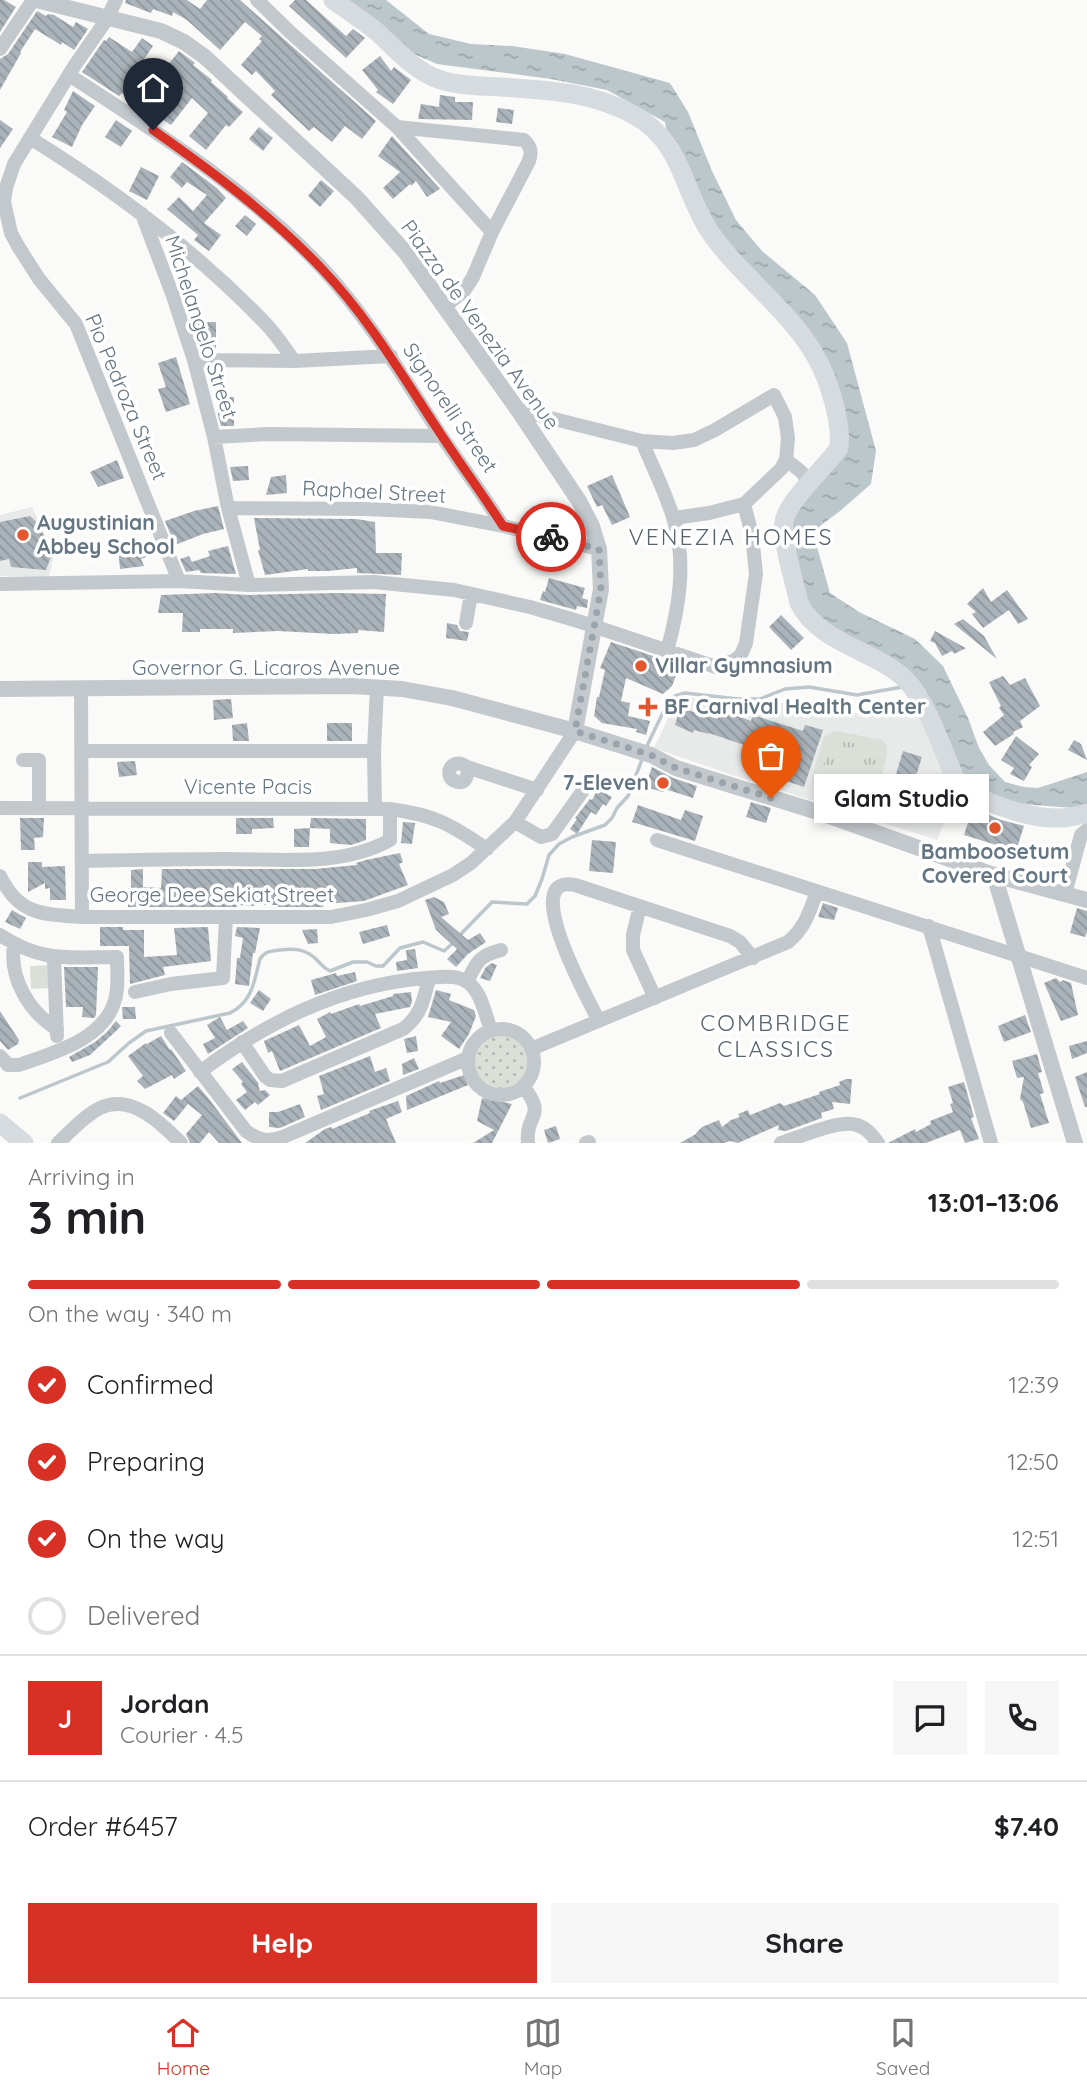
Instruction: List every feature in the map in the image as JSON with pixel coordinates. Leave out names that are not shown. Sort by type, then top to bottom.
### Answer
[{"type":"main road","points":[[333,0],[374,30],[412,64],[438,79],[472,85],[570,92],[624,110],[655,128],[671,149],[709,231],[739,268],[806,340],[824,372],[838,422],[839,448],[789,509],[784,522],[784,536],[803,612],[817,625],[887,666],[909,683],[926,712],[955,778],[970,793],[1013,810],[1035,815],[1059,818],[1087,813]]},
{"type":"main road","points":[[0,1123],[24,1143]]},
{"type":"street","name":"Piazza de Venezia Avenue","points":[[34,0],[161,32],[184,42],[205,57],[357,198],[406,253],[518,410],[579,501],[592,526],[599,549],[601,589],[575,731]]},
{"type":"street","points":[[0,49],[34,0]]},
{"type":"street","name":"Pio Pedroza Street","points":[[116,0],[107,19],[14,164],[4,202],[11,233],[39,279],[76,324],[178,581]]},
{"type":"street","points":[[257,0],[397,127],[492,232]]},
{"type":"street","name":"Signorelli Street","points":[[69,75],[212,171],[322,268],[391,356],[503,526]]},
{"type":"street","points":[[397,127],[524,140],[529,145],[529,161],[492,232],[473,277],[464,291],[443,307]]},
{"type":"street","name":"Michelangelo Street","points":[[30,138],[142,214],[194,360],[214,437],[228,508],[249,585]]},
{"type":"street","points":[[142,214],[266,324],[294,361]]},
{"type":"street","points":[[194,360],[294,361],[391,356]]},
{"type":"street","points":[[518,410],[642,441],[673,443],[694,440],[774,395],[785,417],[788,438],[786,460],[781,469],[744,504],[674,518]]},
{"type":"street","points":[[214,437],[268,434],[442,436]]},
{"type":"street","points":[[642,441],[674,518],[680,556],[676,619],[667,651]]},
{"type":"street","points":[[786,460],[806,477],[807,482],[802,492]]},
{"type":"street","points":[[0,584],[178,581],[249,585],[374,582],[471,594],[530,607],[596,626],[716,667],[735,660],[741,655],[746,643],[756,574],[752,535],[744,504]]},
{"type":"street","name":"Raphael Street","points":[[228,508],[430,512],[599,549]]},
{"type":"street","points":[[466,623],[471,594]]},
{"type":"street","points":[[82,861],[307,859],[353,856],[375,849],[390,840],[374,751],[377,687]]},
{"type":"street","name":"Governor G. Licaros Avenue","points":[[0,690],[377,687],[452,698],[575,731],[644,753],[676,768],[818,813],[994,875],[1087,900]]},
{"type":"street","points":[[81,688],[82,917]]},
{"type":"street","name":"George Dee Sekiat Street","points":[[0,876],[15,900],[49,915],[331,917],[366,910],[398,901],[453,875],[471,863],[515,822],[575,731]]},
{"type":"street","points":[[82,751],[374,751]]},
{"type":"street","points":[[23,760],[39,760],[39,807]]},
{"type":"street","points":[[467,767],[537,790]]},
{"type":"street","points":[[515,822],[541,836],[552,834],[583,789]]},
{"type":"street","name":"Vicente Pacis","points":[[0,808],[383,808],[436,818],[487,849]]},
{"type":"street","points":[[1065,894],[1081,835],[1087,831]]},
{"type":"street","points":[[657,840],[1087,978]]},
{"type":"street","points":[[994,875],[1075,1143]]},
{"type":"street","points":[[599,1021],[558,934],[552,898],[559,885],[568,884],[730,936],[740,942],[752,958]]},
{"type":"street","points":[[531,1049],[788,943],[797,935],[809,916],[817,891]]},
{"type":"street","points":[[640,906],[632,942],[633,950],[655,998]]},
{"type":"street","points":[[135,992],[223,978],[226,917]]},
{"type":"street","points":[[929,926],[989,1142]]},
{"type":"street","points":[[0,935],[28,951],[54,958],[117,957],[116,998],[110,1013],[99,1027],[81,1040],[19,1065],[8,1065],[0,1056]]},
{"type":"street","points":[[14,945],[14,971],[32,1009],[57,1029]]},
{"type":"street","points":[[467,982],[477,961],[487,953],[501,950]]},
{"type":"street","points":[[54,958],[57,1051]]},
{"type":"street","points":[[200,1072],[256,1032],[323,1001],[380,985],[452,977],[467,982],[477,993],[491,1030]]},
{"type":"street","points":[[242,1042],[265,1076],[270,1080],[282,1081],[403,1029],[419,1013],[429,978]]},
{"type":"street","points":[[491,1030],[515,1032],[525,1039],[531,1049],[533,1069],[523,1086],[513,1092],[491,1093],[473,1080],[468,1058],[475,1041],[491,1030]]},
{"type":"street","points":[[171,1033],[246,1131],[262,1141],[283,1137],[468,1058]]},
{"type":"street","points":[[523,1086],[536,1108],[527,1136],[528,1143]]},
{"type":"street","points":[[58,1143],[80,1121],[101,1107],[118,1104],[138,1109],[160,1122],[181,1143]]},
{"type":"street","points":[[781,1143],[841,1124],[856,1124],[869,1131],[878,1143]]},
{"type":"shaded area","name":"Augustinian Abbey School","points":[[32,507],[54,555],[49,577],[0,576],[0,515]]},
{"type":"shaded area","points":[[685,697],[748,706],[748,712],[784,702],[837,716],[912,702],[959,789],[937,840],[654,748],[674,705]]},
{"type":"green space","points":[[836,731],[882,740],[886,744],[884,768],[869,801],[850,800],[813,785],[812,776],[826,735]],"holes":[[[839,740],[874,747],[879,756],[864,794],[858,795],[829,787],[821,781],[820,774],[831,743]]]},
{"type":"green space","points":[[839,740],[874,747],[879,756],[864,794],[858,795],[829,787],[821,781],[820,774],[829,747],[831,743]]},
{"type":"green space","points":[[49,965],[50,988],[31,989],[30,966]]},
{"type":"green space","points":[[500,1035],[519,1043],[527,1062],[519,1081],[500,1089],[481,1081],[473,1062],[481,1043]]},
{"type":"water","points":[[343,0],[386,0],[429,34],[471,44],[512,46],[565,54],[670,83],[688,112],[736,220],[762,251],[815,295],[847,343],[876,451],[871,484],[820,526],[817,547],[830,593],[859,612],[915,639],[943,666],[979,748],[989,765],[1005,782],[1038,788],[1087,772],[1087,805],[1074,808],[1006,803],[959,780],[925,695],[805,607],[787,514],[844,450],[830,372],[700,212],[668,140],[665,122],[607,90],[551,79],[437,64],[407,51]]},
{"type":"building","points":[[0,0],[16,7],[0,32]]},
{"type":"building","points":[[126,0],[187,0],[200,9],[207,0],[240,0],[376,121],[362,139],[345,126],[332,142],[314,127],[309,131],[271,95],[275,91],[256,71],[252,75],[241,65],[262,41],[259,39],[262,36],[245,22],[220,50],[187,20],[173,12],[172,16],[153,9],[151,13],[125,3]]},
{"type":"building","points":[[295,0],[306,0],[346,36],[353,29],[365,38],[346,58],[289,6]]},
{"type":"building","points":[[37,11],[46,16],[54,15],[73,27],[76,22],[88,29],[74,50],[35,29],[0,90],[0,59],[8,54]]},
{"type":"building","points":[[109,37],[132,52],[142,38],[153,46],[137,70],[154,83],[179,51],[195,63],[193,65],[243,112],[229,127],[226,125],[206,150],[189,136],[208,113],[192,98],[171,125],[122,93],[119,96],[82,72],[104,40]]},
{"type":"building","points":[[380,56],[391,71],[394,67],[411,80],[393,104],[376,92],[378,90],[362,70]]},
{"type":"building","points":[[73,91],[95,106],[72,147],[52,137],[67,112],[64,110]]},
{"type":"building","points":[[440,95],[455,97],[455,102],[473,102],[472,120],[418,119],[421,104],[439,107]]},
{"type":"building","points":[[498,108],[514,110],[512,124],[496,122]]},
{"type":"building","points":[[0,120],[13,129],[0,148]]},
{"type":"building","points":[[116,120],[132,131],[121,147],[105,137]]},
{"type":"building","points":[[259,127],[273,138],[263,151],[249,139]]},
{"type":"building","points":[[392,136],[440,189],[427,197],[416,181],[393,199],[383,188],[400,172],[378,156]]},
{"type":"building","points":[[182,162],[226,198],[204,223],[221,235],[209,251],[194,240],[198,235],[167,209],[179,197],[193,211],[207,195],[187,182],[182,188],[170,177]]},
{"type":"building","points":[[141,167],[159,176],[147,200],[129,191]]},
{"type":"building","points":[[321,180],[334,191],[320,207],[308,196]]},
{"type":"building","points":[[245,215],[256,224],[247,236],[235,226]]},
{"type":"building","points":[[198,322],[216,322],[216,349],[200,349],[197,339]]},
{"type":"building","points":[[176,357],[190,404],[166,412],[158,389],[166,387],[158,363]]},
{"type":"building","points":[[218,397],[234,397],[234,426],[221,426]]},
{"type":"building","points":[[117,460],[124,478],[98,487],[90,472]]},
{"type":"building","points":[[248,466],[249,480],[233,481],[230,467]]},
{"type":"building","points":[[286,475],[287,493],[266,495],[271,477]]},
{"type":"building","points":[[612,475],[630,517],[612,525],[602,505],[597,507],[587,486]]},
{"type":"building","points":[[218,506],[224,529],[175,545],[165,521]]},
{"type":"building","name":"Augustinian Abbey School","points":[[30,516],[39,524],[52,554],[46,570],[11,567],[9,559],[0,561],[0,522]]},
{"type":"building","points":[[254,518],[356,519],[375,522],[376,553],[402,553],[401,575],[357,573],[357,568],[328,571],[308,569],[265,575],[258,550]]},
{"type":"building","points":[[147,543],[149,556],[141,559],[144,566],[120,569],[118,546]]},
{"type":"building","points":[[228,546],[236,574],[201,573],[199,570],[186,572],[180,559],[189,556],[192,562],[210,556],[208,551]]},
{"type":"building","points":[[549,578],[585,588],[582,598],[588,600],[587,608],[577,606],[576,610],[540,600]]},
{"type":"building","points":[[983,588],[991,602],[1007,590],[1028,619],[1018,624],[1009,610],[983,628],[972,614],[976,612],[967,604]]},
{"type":"building","points":[[386,594],[384,632],[358,630],[358,633],[334,634],[278,631],[233,633],[233,629],[200,629],[200,632],[182,632],[183,613],[158,613],[161,595]]},
{"type":"building","points":[[781,615],[804,638],[791,650],[769,627]]},
{"type":"building","points":[[963,619],[984,636],[997,659],[954,624]]},
{"type":"building","points":[[447,623],[457,625],[460,631],[469,632],[467,641],[446,638]]},
{"type":"building","points":[[935,631],[966,648],[942,656],[935,643],[930,641]]},
{"type":"building","points":[[611,642],[680,665],[672,686],[663,694],[626,678],[621,701],[630,703],[628,716],[650,721],[646,735],[636,732],[637,729],[602,723],[594,716],[605,670],[600,668]]},
{"type":"building","points":[[1003,676],[1010,685],[1025,678],[1040,706],[1020,721],[1023,727],[995,746],[983,732],[1004,715],[989,682]]},
{"type":"building","points":[[231,699],[233,718],[214,720],[213,700]]},
{"type":"building","points":[[680,708],[718,719],[720,710],[751,721],[753,715],[803,731],[805,725],[823,730],[804,787],[765,774],[770,759],[742,751],[744,745],[709,733],[694,730],[693,733],[675,725]]},
{"type":"building","points":[[247,723],[249,741],[233,741],[232,725]]},
{"type":"building","points":[[327,723],[352,723],[352,741],[327,741]]},
{"type":"building","points":[[1016,736],[1039,754],[1029,765],[1032,767],[1024,781],[1010,774],[1014,768],[1001,760]]},
{"type":"building","points":[[1074,740],[1081,744],[1087,760],[1068,750]]},
{"type":"building","points":[[903,751],[922,757],[904,813],[886,807]]},
{"type":"building","points":[[135,761],[137,775],[119,777],[117,762]]},
{"type":"building","points":[[652,767],[697,786],[693,798],[665,789],[663,792],[645,787]]},
{"type":"building","points":[[937,776],[942,778],[952,792],[940,822],[922,815]]},
{"type":"building","points":[[598,789],[612,797],[596,815],[591,812],[577,834],[570,829],[577,819],[575,818],[590,799],[592,800]]},
{"type":"building","points":[[751,802],[771,808],[766,823],[746,817]]},
{"type":"building","points":[[638,805],[681,820],[685,810],[703,816],[695,841],[632,822]]},
{"type":"building","name":"Bamboosetum Covered Court","points":[[973,807],[998,819],[1024,826],[1016,851],[964,835]]},
{"type":"building","points":[[20,818],[44,818],[43,837],[34,838],[35,850],[21,850]]},
{"type":"building","points":[[236,818],[273,818],[274,828],[252,829],[252,834],[236,834]]},
{"type":"building","points":[[311,818],[366,819],[366,840],[351,845],[330,843],[330,829],[310,828]]},
{"type":"building","points":[[403,822],[415,823],[412,844],[401,843]]},
{"type":"building","points":[[310,828],[309,847],[294,847],[294,829]]},
{"type":"building","points":[[592,840],[616,842],[613,873],[589,871]]},
{"type":"building","points":[[400,853],[403,862],[399,864],[408,885],[364,901],[324,904],[323,907],[128,907],[131,870],[143,869],[143,887],[161,888],[162,869],[315,869],[357,865],[356,863],[366,860]]},
{"type":"building","points":[[28,862],[42,862],[42,867],[65,866],[66,900],[50,900],[50,888],[45,889],[45,883],[28,892]]},
{"type":"building","points":[[434,897],[444,902],[449,914],[441,917],[468,940],[480,933],[486,942],[468,954],[456,967],[447,959],[457,949],[436,930],[425,900]]},
{"type":"building","points":[[823,903],[838,908],[834,920],[818,917]]},
{"type":"building","points":[[1077,908],[1087,911],[1085,937],[1070,933]]},
{"type":"building","points":[[12,910],[26,918],[20,929],[5,922]]},
{"type":"building","points":[[387,925],[390,936],[363,944],[359,932]]},
{"type":"building","points":[[100,927],[144,930],[144,957],[177,955],[174,928],[208,927],[211,961],[163,967],[165,975],[130,984],[129,946],[100,946]]},
{"type":"building","points":[[237,927],[260,928],[253,953],[249,986],[235,984],[237,958],[240,958],[243,938],[235,936]]},
{"type":"building","points":[[317,929],[318,943],[308,944],[302,930]]},
{"type":"building","points":[[415,949],[418,968],[397,971],[396,962],[407,960],[406,950]]},
{"type":"building","points":[[492,963],[497,965],[490,981],[480,978],[486,967]]},
{"type":"building","points":[[64,967],[98,967],[94,1018],[82,1017],[83,1007],[66,1007]]},
{"type":"building","points":[[355,972],[357,981],[315,995],[311,980],[336,973],[337,976]]},
{"type":"building","points":[[1056,978],[1060,982],[1063,980],[1071,983],[1078,1015],[1061,1021],[1044,983]]},
{"type":"building","points":[[259,990],[271,999],[263,1011],[250,1003]]},
{"type":"building","points":[[436,990],[451,994],[449,1000],[474,1010],[476,1016],[459,1049],[441,1036],[451,1022],[428,1017]]},
{"type":"building","points":[[411,992],[410,1007],[375,1014],[381,1028],[280,1071],[272,1051],[268,1053],[264,1041],[299,1025],[310,1046],[326,1037],[317,1019],[330,1012],[331,1014],[359,1004],[360,1006],[393,994]]},
{"type":"building","points":[[122,1007],[135,1007],[136,1019],[123,1019]]},
{"type":"building","points":[[0,1011],[19,1040],[18,1044],[8,1050],[0,1041]]},
{"type":"building","points":[[1025,1015],[1031,1032],[1004,1042],[998,1026]]},
{"type":"building","points":[[220,1017],[227,1030],[243,1021],[248,1028],[208,1054],[203,1044],[215,1038],[207,1025]]},
{"type":"building","points":[[116,1021],[121,1026],[115,1032],[90,1055],[72,1062],[69,1057],[95,1042]]},
{"type":"building","points":[[161,1036],[186,1071],[174,1079],[172,1075],[145,1089],[137,1081],[143,1076],[128,1056]]},
{"type":"building","points":[[416,1036],[418,1051],[407,1053],[404,1039]]},
{"type":"building","points":[[1087,1041],[1087,1053],[1072,1059],[1069,1046]]},
{"type":"building","points":[[1037,1054],[1042,1072],[1038,1073],[1044,1093],[1040,1094],[1049,1123],[1031,1128],[1020,1099],[1024,1077],[1017,1078],[1012,1061]]},
{"type":"building","points":[[370,1056],[375,1072],[386,1068],[390,1081],[321,1110],[317,1096],[324,1094],[319,1076]]},
{"type":"building","points":[[414,1058],[419,1069],[403,1075],[402,1064]]},
{"type":"building","points":[[242,1062],[259,1084],[260,1091],[265,1090],[270,1095],[258,1105],[255,1102],[245,1110],[236,1100],[247,1092],[241,1084],[243,1082],[232,1069]]},
{"type":"building","points":[[1087,1072],[1087,1107],[1085,1107],[1075,1077]]},
{"type":"building","points":[[464,1075],[468,1085],[407,1110],[406,1096],[439,1081],[440,1083]]},
{"type":"building","points":[[852,1079],[850,1104],[832,1102],[834,1109],[821,1113],[822,1118],[786,1131],[778,1130],[779,1125],[738,1143],[680,1143],[696,1134],[702,1127],[719,1120],[722,1127],[740,1117],[738,1114],[748,1110],[750,1115],[780,1103],[784,1106],[820,1094],[819,1092],[840,1085],[839,1082]]},
{"type":"building","points":[[964,1082],[974,1117],[971,1118],[979,1139],[965,1143],[960,1130],[926,1143],[888,1143],[915,1129],[916,1132],[931,1124],[930,1121],[953,1112],[948,1087]]},
{"type":"building","points":[[198,1086],[242,1143],[219,1143],[209,1132],[200,1143],[190,1143],[186,1134],[202,1115],[188,1104],[174,1121],[163,1113],[176,1096],[181,1100]]},
{"type":"building","points":[[482,1098],[512,1104],[492,1143],[473,1143],[494,1130],[477,1121]]},
{"type":"building","points":[[398,1101],[402,1112],[386,1119],[396,1143],[305,1143],[325,1129],[332,1129],[370,1113],[369,1111]]},
{"type":"building","points":[[300,1104],[305,1117],[280,1128],[269,1127],[269,1112],[278,1112]]},
{"type":"building","points":[[556,1126],[560,1139],[548,1143],[544,1130]]},
{"type":"waterway","points":[[645,750],[668,702],[685,693],[760,699],[785,689],[809,687],[857,695],[902,687]]},
{"type":"waterway","points":[[458,937],[492,902],[527,904],[535,896],[549,855],[559,844],[605,825],[612,818],[628,796],[643,757]]},
{"type":"waterway","points":[[20,1098],[108,1062],[146,1031],[230,1013],[244,1003],[254,983],[260,959],[268,952],[291,949],[304,951],[330,971],[353,962],[383,966],[400,948],[423,942],[444,951],[453,943]]},
{"type":"way so far","points":[[551,537],[599,549],[601,589],[575,731],[651,755],[676,768],[771,798]]},
{"type":"place","name":"Augustinian Abbey School","points":[[23,535]]},
{"type":"place","name":"Villar Gymnasium","points":[[641,666]]},
{"type":"place","name":"BF Carnival Health Center","points":[[648,707]]},
{"type":"place","name":"7-Eleven","points":[[663,783]]},
{"type":"place","name":"Glam Studio","points":[[771,798]]},
{"type":"place","name":"Bamboosetum Covered Court","points":[[995,828]]},
{"type":"district","name":"VENEZIA HOMES","points":[[731,537]]},
{"type":"district","name":"COMBRIDGE CLASSICS","points":[[776,1036]]},
{"type":"route","points":[[153,130],[212,171],[322,268],[391,356],[503,526],[551,537]]}]
